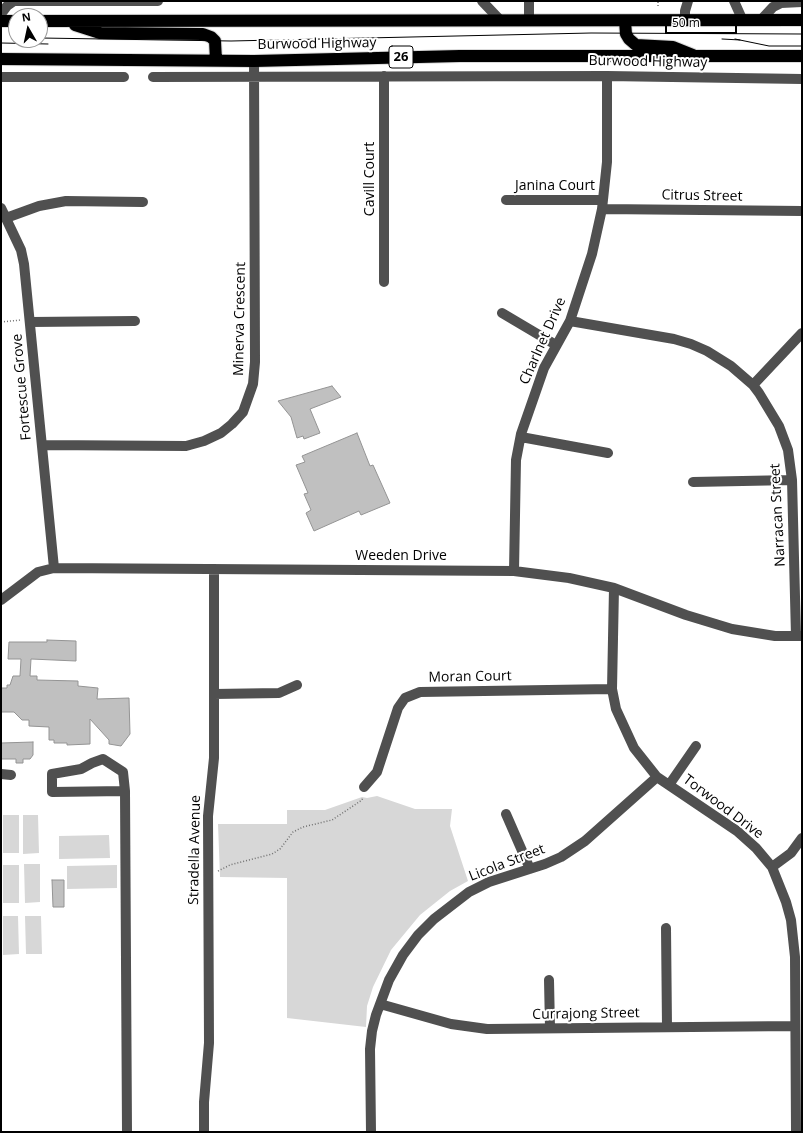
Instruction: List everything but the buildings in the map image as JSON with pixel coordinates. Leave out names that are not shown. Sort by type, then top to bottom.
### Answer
[{"type":"highway","name":"Burwood Highway","points":[[48,21],[802,20]]},
{"type":"highway","points":[[625,21],[626,34],[636,45],[673,47],[700,57]]},
{"type":"highway","points":[[67,22],[100,33],[208,35],[215,41],[216,60]]},
{"type":"highway","name":"Burwood Highway","points":[[1,59],[254,61],[460,56],[802,56]]},
{"type":"street","points":[[1,14],[7,6],[14,1],[158,1]]},
{"type":"street","points":[[482,1],[501,21]]},
{"type":"street","points":[[529,1],[529,21]]},
{"type":"street","points":[[685,21],[685,10],[688,1]]},
{"type":"street","points":[[734,1],[743,20]]},
{"type":"street","points":[[760,21],[773,7],[781,2],[802,2]]},
{"type":"street","name":"Minerva Crescent","points":[[42,445],[186,446],[204,441],[221,433],[243,412],[253,384],[255,362],[254,61]]},
{"type":"street","name":"Cavill Court","points":[[384,76],[384,282]]},
{"type":"street","name":"Burwood Highway","points":[[153,77],[607,76],[802,78]]},
{"type":"street","name":"Charlnet Drive","points":[[514,571],[516,460],[521,437],[539,382],[556,345],[570,321],[592,254],[603,204],[607,162],[607,76]]},
{"type":"street","points":[[1,77],[124,77]]},
{"type":"street","name":"Janina Court","points":[[506,200],[603,204]]},
{"type":"street","points":[[6,218],[39,206],[66,201],[144,202]]},
{"type":"street","name":"Citrus Street","points":[[603,204],[802,211]]},
{"type":"street","name":"Fortescue Grove","points":[[1,208],[20,250],[24,264],[26,321],[42,445],[54,568]]},
{"type":"street","points":[[502,313],[556,345]]},
{"type":"street","points":[[26,321],[135,321]]},
{"type":"street","name":"Narracan Street","points":[[570,321],[674,339],[691,344],[707,351],[731,366],[753,385],[780,426],[788,450],[792,480],[799,636]]},
{"type":"street","points":[[753,385],[802,333]]},
{"type":"street","points":[[521,437],[608,453]]},
{"type":"street","points":[[694,482],[792,480]]},
{"type":"street","name":"Weeden Drive","points":[[1,600],[38,572],[54,568],[514,571],[569,578],[614,588],[686,615],[732,629],[775,636],[799,636]]},
{"type":"street","name":"Stradella Avenue","points":[[204,1132],[204,1102],[209,1043],[208,816],[214,758],[214,569]]},
{"type":"street","name":"Torwood Drive","points":[[614,588],[612,689],[616,709],[634,748],[657,777],[737,831],[756,848],[772,867],[779,882],[791,920],[795,958],[794,1026],[796,1132]]},
{"type":"street","points":[[214,694],[279,693],[297,686]]},
{"type":"street","name":"Moran Court","points":[[364,787],[377,772],[398,708],[405,698],[420,692],[612,689]]},
{"type":"street","points":[[669,785],[696,746]]},
{"type":"street","points":[[125,791],[52,792],[52,774],[81,769],[103,759],[123,772],[125,791],[127,1132]]},
{"type":"street","name":"Licola Street","points":[[371,1132],[370,1049],[372,1032],[389,980],[403,955],[418,935],[434,919],[469,892],[489,882],[561,857],[585,841],[657,777]]},
{"type":"street","points":[[506,814],[530,869]]},
{"type":"street","points":[[772,867],[791,853],[802,838]]},
{"type":"street","points":[[666,928],[667,1026]]},
{"type":"street","points":[[549,980],[550,1028]]},
{"type":"street","name":"Currajong Street","points":[[380,1004],[451,1024],[480,1028],[794,1026]]},
{"type":"path","points":[[658,1],[658,6]]},
{"type":"path","points":[[1,322],[26,321]]},
{"type":"path","points":[[218,871],[230,865],[272,854],[280,849],[293,832],[303,827],[332,820],[362,800],[364,787]]},
{"type":"shaded area","points":[[377,796],[415,809],[452,809],[450,826],[468,881],[450,891],[420,915],[391,950],[373,987],[367,1006],[366,1027],[287,1018],[287,878],[220,877],[218,824],[287,824],[287,810],[325,810],[362,797],[367,798]]},
{"type":"shaded area","points":[[3,815],[19,815],[19,853],[3,853]]},
{"type":"shaded area","points":[[23,815],[38,815],[39,853],[23,854]]},
{"type":"shaded area","points":[[109,835],[110,858],[59,859],[59,836]]},
{"type":"shaded area","points":[[24,864],[40,864],[40,902],[25,903]]},
{"type":"shaded area","points":[[3,865],[19,865],[19,903],[3,903]]},
{"type":"shaded area","points":[[117,865],[117,888],[67,889],[67,866]]},
{"type":"shaded area","points":[[3,916],[18,916],[19,954],[3,955]]},
{"type":"shaded area","points":[[25,916],[41,916],[42,954],[26,954]]},
{"type":"tram line","points":[[48,38],[231,41],[591,33],[802,34]]},
{"type":"tram line","points":[[722,39],[740,40]]},
{"type":"tram line","points":[[735,39],[769,46],[802,46]]},
{"type":"tram line","points":[[1,43],[8,43]]}]
